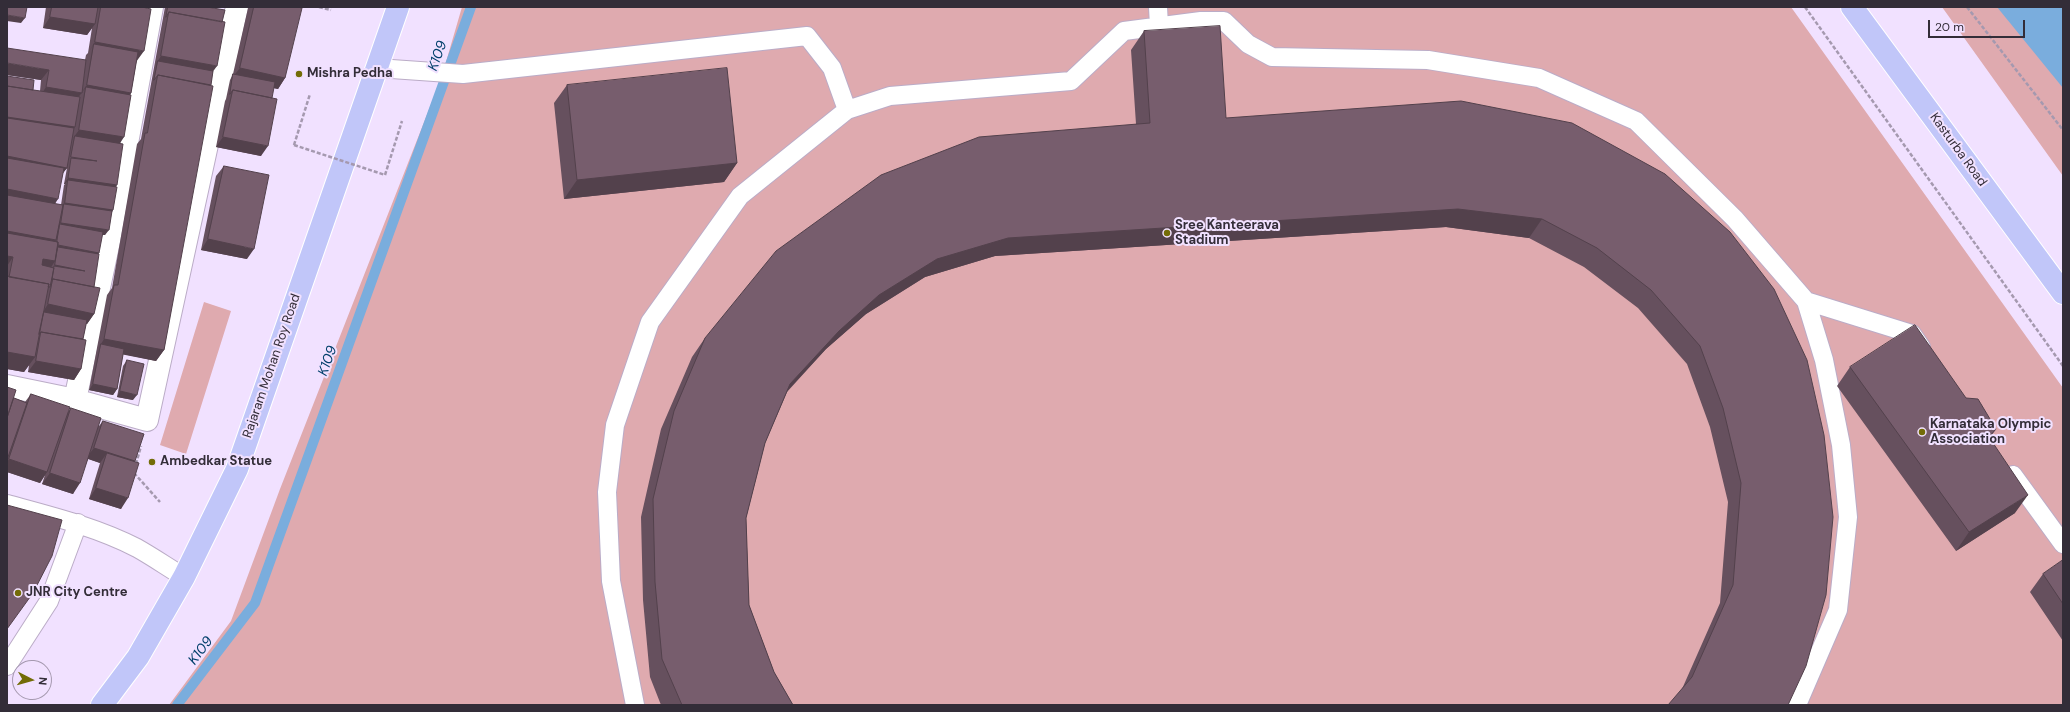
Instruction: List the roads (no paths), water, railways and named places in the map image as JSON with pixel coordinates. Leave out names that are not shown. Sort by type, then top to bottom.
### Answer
[{"type":"main road","name":"Rajaram Mohan Roy Road","points":[[102,705],[138,657],[184,577],[236,469],[398,7]]},
{"type":"main road","name":"Kasturba Road","points":[[1852,7],[2063,293]]},
{"type":"street","points":[[75,400],[109,241],[152,7]]},
{"type":"street","points":[[7,386],[75,400],[147,420],[237,7]]},
{"type":"lane","points":[[1158,7],[1159,26]]},
{"type":"lane","points":[[635,705],[611,581],[607,492],[615,425],[650,322],[740,196],[847,110],[890,96],[1071,81],[1124,31],[1159,26],[1200,14],[1224,21],[1248,44],[1272,57],[1428,60],[1539,78],[1636,121],[1735,219],[1806,301],[1824,360],[1841,445],[1848,517],[1838,610],[1797,705]]},
{"type":"lane","points":[[377,68],[463,74],[807,36],[832,68],[847,110]]},
{"type":"lane","points":[[1806,301],[1912,334],[1930,360]]},
{"type":"lane","points":[[2004,463],[2063,544]]},
{"type":"lane","points":[[7,504],[78,523],[138,549],[184,577]]},
{"type":"lane","points":[[7,666],[49,601],[78,523]]},
{"type":"water","points":[[1997,7],[2063,7],[2063,88]]},
{"type":"waterway","name":"K109","points":[[177,705],[255,603],[471,7]]},
{"type":"place","name":"Mishra Pedha","points":[[299,74]]},
{"type":"place","name":"Sree Kanteerava Stadium","points":[[1167,233]]},
{"type":"place","name":"Karnataka Olympic Association","points":[[1922,432]]},
{"type":"place","name":"Ambedkar Statue","points":[[152,462]]},
{"type":"place","name":"JNR City Centre","points":[[18,593]]}]
